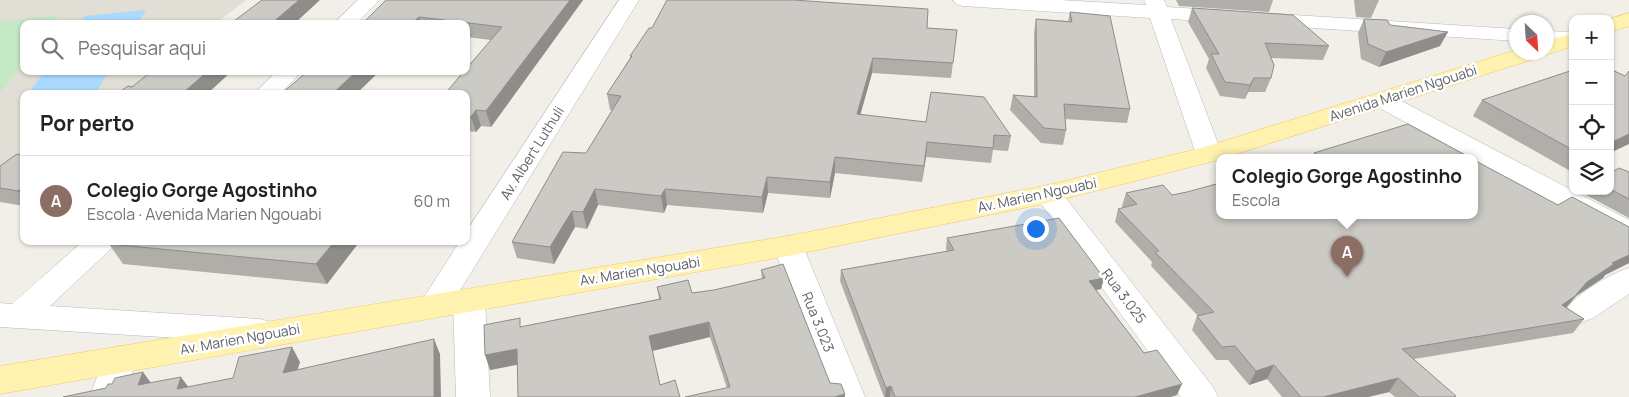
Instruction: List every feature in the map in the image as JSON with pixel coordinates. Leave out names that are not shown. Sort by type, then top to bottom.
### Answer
[{"type":"main road","points":[[1614,25],[1629,19]]},
{"type":"main road","points":[[1554,45],[1569,40]]},
{"type":"main road","name":"Avenida Marien Ngouabi","points":[[1274,134],[1509,59]]},
{"type":"main road","name":"Av. Marien Ngouabi","points":[[0,380],[788,246],[1048,194],[1209,154],[1274,134]]},
{"type":"street","points":[[348,20],[370,0]]},
{"type":"street","name":"Av. Albert Luthuli","points":[[435,305],[629,0]]},
{"type":"street","points":[[963,0],[1156,6],[1509,34]]},
{"type":"street","points":[[1156,6],[1209,154]]},
{"type":"street","points":[[1554,38],[1569,39]]},
{"type":"street","points":[[270,90],[287,75]]},
{"type":"street","points":[[1382,100],[1629,232]]},
{"type":"street","name":"Rua 3.025","points":[[1048,194],[1201,397]]},
{"type":"street","points":[[9,316],[97,245]]},
{"type":"street","name":"Rua 3.023","points":[[788,246],[848,397]]},
{"type":"street","points":[[1582,310],[1629,279]]},
{"type":"street","points":[[469,300],[473,397]]},
{"type":"street","points":[[9,316],[278,332]]},
{"type":"street","points":[[106,397],[120,359]]},
{"type":"shaded area","points":[[0,0],[246,0],[220,20],[20,20],[20,75],[148,75],[129,90],[20,90],[20,173],[0,189]]},
{"type":"green space","points":[[59,15],[55,20],[20,20],[20,67],[0,93],[0,22]]},
{"type":"water","points":[[146,10],[140,20],[82,20],[85,16]]},
{"type":"water","points":[[42,75],[107,75],[97,90],[31,90]]},
{"type":"building","points":[[262,0],[299,0],[276,20],[235,20]]},
{"type":"building","points":[[386,0],[570,0],[486,111],[476,110],[471,117],[470,90],[448,90],[461,75],[470,75],[470,64],[502,27],[470,23],[470,20],[444,20],[419,17],[416,20],[366,20]]},
{"type":"building","points":[[667,0],[793,0],[928,9],[927,28],[957,30],[953,63],[873,58],[857,114],[926,122],[931,92],[984,97],[1011,136],[994,135],[993,148],[927,142],[924,166],[835,157],[830,182],[767,177],[762,197],[665,189],[661,196],[595,189],[583,212],[572,211],[550,247],[512,242],[563,152],[586,153],[621,96],[607,94],[649,28],[652,28]]},
{"type":"building","points":[[1192,8],[1293,15],[1329,46],[1265,43],[1274,65],[1271,78],[1254,78],[1250,85],[1225,82],[1211,54],[1219,54]]},
{"type":"building","points":[[1070,12],[1110,16],[1130,109],[1064,104],[1066,130],[1044,128],[1013,95],[1037,97],[1036,19],[1072,22]]},
{"type":"building","points":[[1364,19],[1387,20],[1390,25],[1448,32],[1386,52],[1368,44]]},
{"type":"building","points":[[1569,71],[1569,148],[1482,100]]},
{"type":"building","points":[[1614,71],[1625,76],[1629,71],[1629,134],[1614,141]]},
{"type":"building","points":[[147,75],[203,75],[186,90],[122,90],[128,86],[132,87]]},
{"type":"building","points":[[303,75],[353,75],[336,90],[286,90]]},
{"type":"building","points":[[1408,124],[1464,154],[1316,154],[1314,153]]},
{"type":"building","points":[[17,154],[20,155],[20,190],[0,188],[0,166]]},
{"type":"building","points":[[1478,162],[1558,205],[1572,197],[1629,227],[1629,255],[1612,263],[1614,264],[1587,282],[1575,296],[1562,305],[1584,319],[1402,349],[1456,396],[1419,397],[1398,378],[1323,397],[1301,397],[1274,365],[1256,371],[1235,346],[1222,347],[1197,316],[1214,312],[1155,252],[1159,251],[1118,209],[1137,204],[1126,193],[1163,185],[1172,195],[1216,184],[1216,219],[1478,219]]},
{"type":"building","points":[[1619,168],[1629,172],[1629,199],[1614,191],[1614,171]]},
{"type":"building","points":[[1059,218],[1104,278],[1089,281],[1144,353],[1157,350],[1182,384],[1135,397],[895,397],[891,386],[886,388],[841,270],[954,250],[947,238]]},
{"type":"building","points":[[119,245],[332,245],[316,264]]},
{"type":"building","points":[[783,264],[830,383],[841,384],[845,394],[834,397],[685,397],[730,387],[709,322],[649,336],[660,385],[675,380],[680,397],[518,397],[517,349],[485,355],[484,325],[520,318],[520,327],[661,299],[657,287],[688,280],[692,293],[714,290],[765,278],[761,270]]},
{"type":"building","points":[[434,339],[434,397],[63,397],[106,388],[108,384],[112,384],[115,378],[143,372],[138,385],[181,377],[177,389],[233,378],[239,357],[292,347],[283,373]]},
{"type":"place","name":"Colegio Gorge Agostinho","points":[[1347,277]]}]
